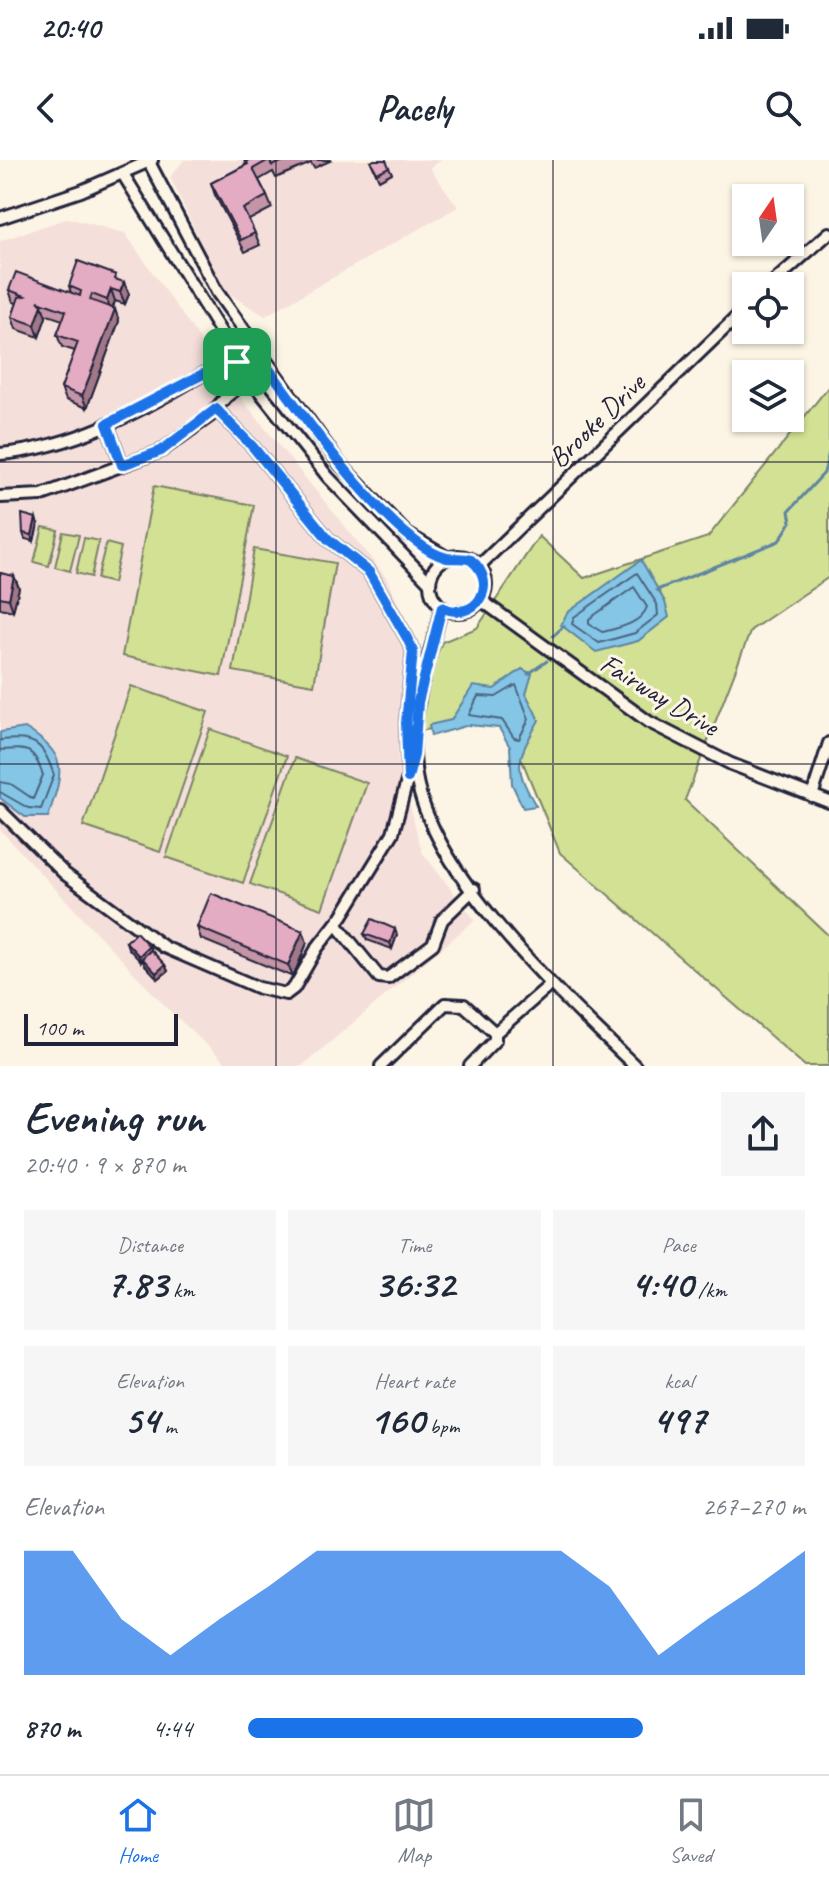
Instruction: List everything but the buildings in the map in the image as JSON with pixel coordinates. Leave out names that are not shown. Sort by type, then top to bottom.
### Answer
[{"type":"street","points":[[0,218],[151,161],[217,292],[266,365],[340,464],[407,534],[448,558],[464,557],[479,566],[485,582],[481,600],[463,612],[442,607],[433,597],[430,583],[435,568],[448,558]]},
{"type":"street","points":[[123,174],[249,378],[328,477],[430,583]]},
{"type":"street","points":[[785,272],[829,233]]},
{"type":"street","name":"Brooke Drive","points":[[479,566],[732,322]]},
{"type":"street","points":[[0,454],[29,451],[107,424],[203,374],[216,376],[254,348]]},
{"type":"street","points":[[0,497],[42,495],[161,451],[266,365]]},
{"type":"street","points":[[216,409],[253,447],[328,539],[369,572],[407,638],[413,651],[406,723],[408,778]]},
{"type":"street","points":[[107,424],[122,465]]},
{"type":"street","name":"Fairway Drive","points":[[481,600],[649,722],[731,764],[829,802]]},
{"type":"street","points":[[0,810],[65,874],[164,947],[276,994],[286,994],[294,988],[393,833],[414,755],[418,702],[442,607]]},
{"type":"street","points":[[812,796],[829,743]]},
{"type":"street","points":[[414,755],[424,808],[445,850],[500,928],[550,985],[635,1066]]},
{"type":"street","points":[[336,924],[379,977],[388,978],[433,944],[442,920],[474,889]]},
{"type":"street","points":[[495,1033],[550,985]]},
{"type":"street","points":[[381,1066],[445,1004],[464,1005],[495,1033],[495,1040],[470,1066]]},
{"type":"shaded area","points":[[184,160],[441,160],[430,168],[458,207],[265,316],[223,290],[170,177]]},
{"type":"shaded area","points":[[68,218],[125,233],[243,401],[386,577],[412,633],[398,760],[422,852],[475,920],[302,1066],[229,1066],[166,1007],[0,830],[0,241]]},
{"type":"green space","points":[[829,386],[829,577],[751,630],[685,800],[829,936],[829,1066],[805,1066],[560,853],[510,731],[485,717],[421,731],[427,679],[442,642],[477,628],[539,536],[584,578],[708,537],[792,432],[804,432],[804,417]]},
{"type":"green space","points":[[154,486],[254,505],[221,676],[122,656]]},
{"type":"green space","points":[[43,527],[58,530],[49,566],[34,562]]},
{"type":"green space","points":[[63,532],[79,535],[70,571],[55,567]]},
{"type":"green space","points":[[84,538],[99,541],[91,577],[76,573]]},
{"type":"green space","points":[[106,543],[121,547],[113,583],[97,579]]},
{"type":"green space","points":[[254,549],[335,563],[314,685],[233,671]]},
{"type":"green space","points":[[131,686],[208,712],[160,852],[83,826]]},
{"type":"green space","points":[[210,729],[287,756],[243,883],[166,857]]},
{"type":"green space","points":[[295,758],[367,783],[322,909],[250,884]]},
{"type":"water","points":[[641,560],[665,602],[669,617],[638,641],[596,652],[561,625],[567,613]]},
{"type":"water","points":[[522,669],[532,674],[526,694],[539,720],[520,763],[523,781],[536,806],[523,808],[512,784],[510,747],[499,728],[469,725],[431,736],[429,725],[451,720],[473,686],[494,689]]},
{"type":"water","points":[[25,728],[50,747],[59,766],[57,788],[48,817],[25,817],[0,798],[0,732]]},
{"type":"waterway","points":[[657,590],[779,541],[791,522],[789,511],[824,473],[829,452]]},
{"type":"waterway","points":[[553,636],[564,626]]},
{"type":"waterway","points":[[528,674],[547,661]]},
{"type":"route","points":[[237,362],[249,378],[266,365],[340,464],[407,534],[448,558],[471,560],[483,573],[485,592],[476,606],[463,612],[442,607],[418,702],[414,755],[408,778],[406,723],[413,651],[369,572],[328,539],[253,447],[216,409],[161,451],[122,465],[107,424],[203,374],[216,376],[237,362]]}]
